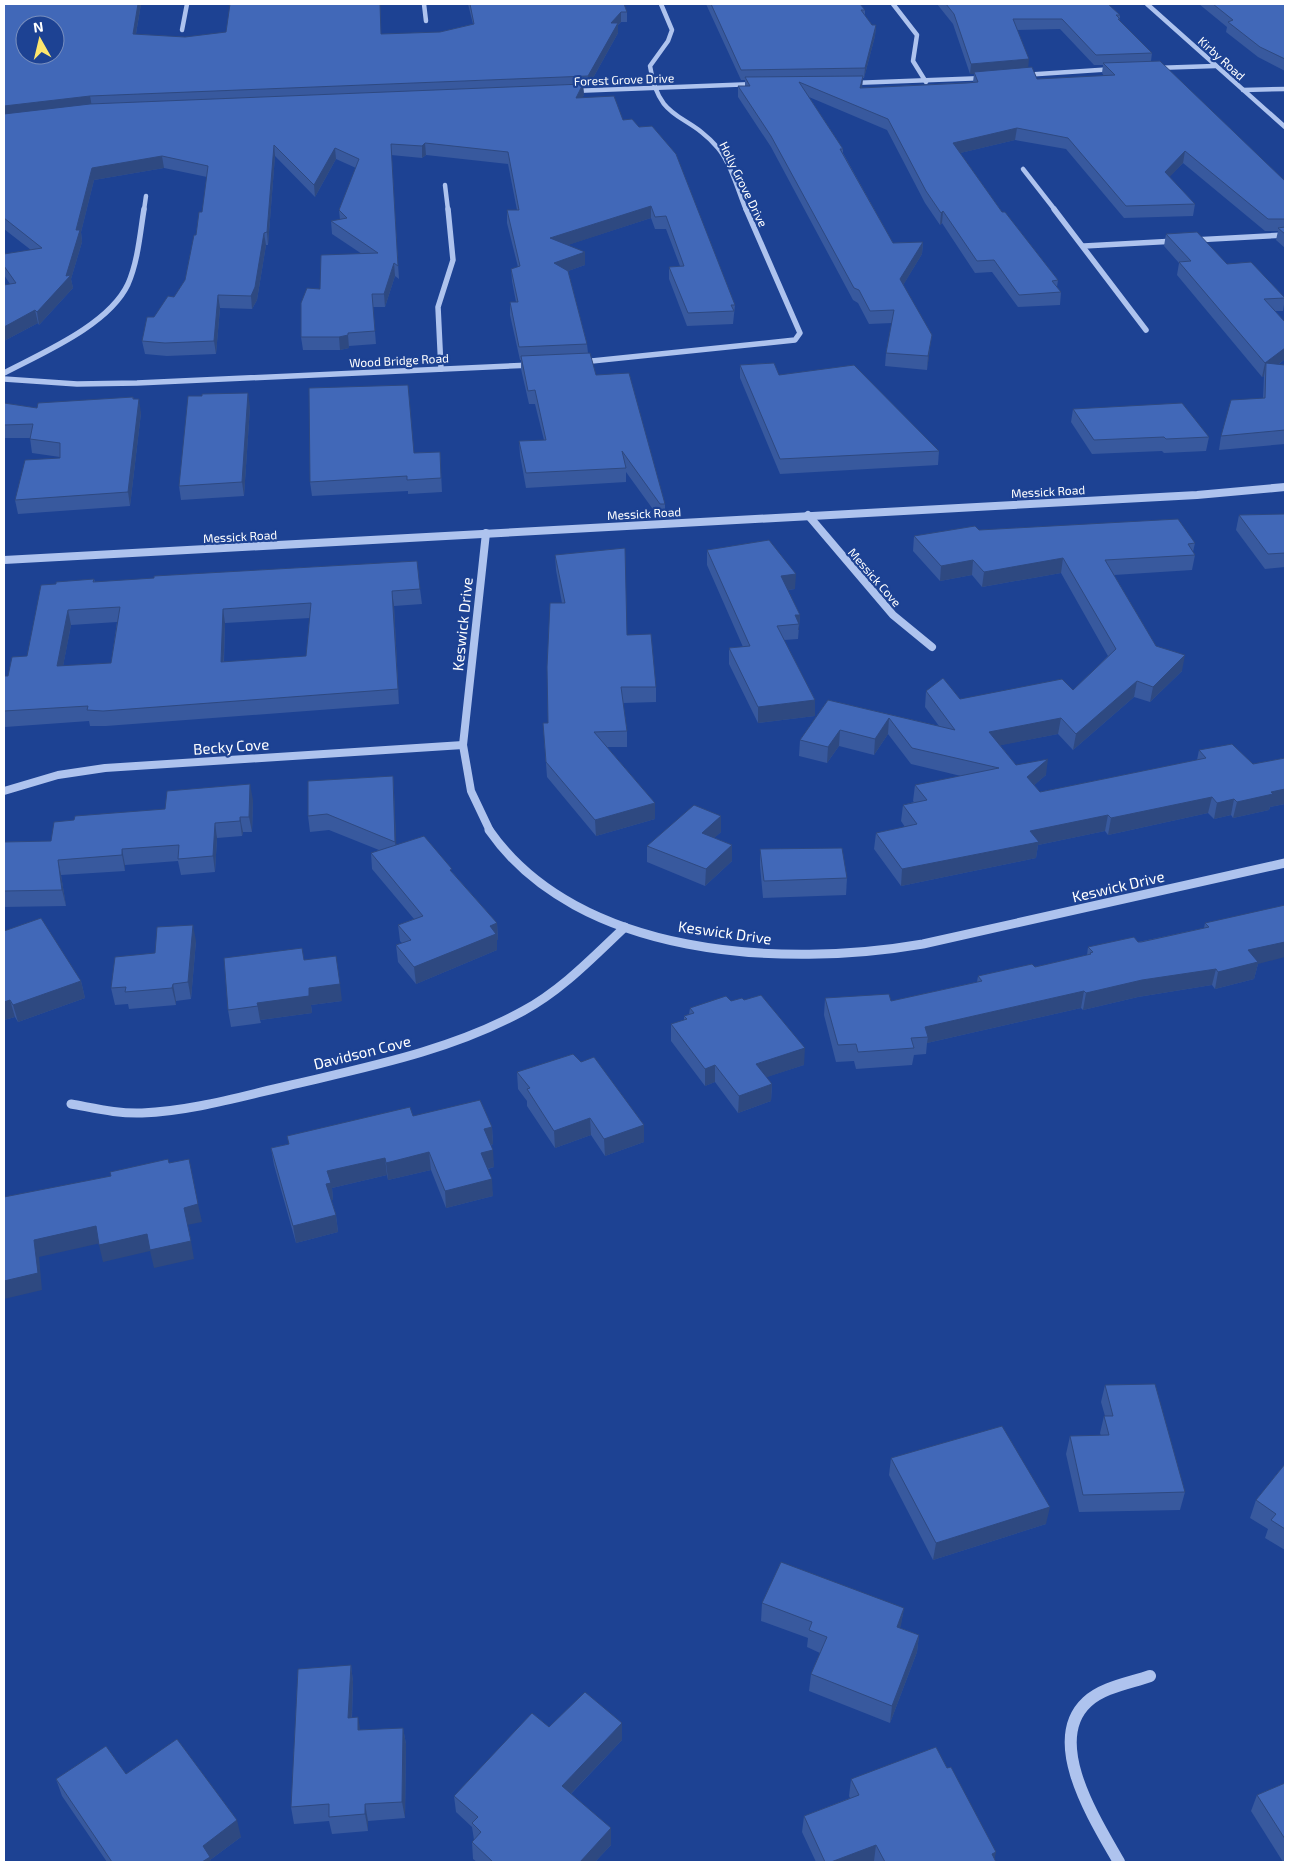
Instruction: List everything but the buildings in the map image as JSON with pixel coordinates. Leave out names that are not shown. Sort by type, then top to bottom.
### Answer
[{"type":"street","points":[[182,30],[187,4]]},
{"type":"street","points":[[424,4],[426,21]]},
{"type":"street","name":"Holly Grove Drive","points":[[574,363],[628,359],[795,340],[799,337],[799,328],[720,150],[705,134],[668,112],[660,101],[654,87],[650,71],[651,62],[668,41],[672,30],[661,4]]},
{"type":"street","points":[[893,4],[917,34],[919,40],[912,56],[913,63],[926,82]]},
{"type":"street","name":"Kirby Road","points":[[1147,4],[1285,127]]},
{"type":"street","points":[[1148,68],[1215,66]]},
{"type":"street","points":[[1019,75],[1120,69]]},
{"type":"street","points":[[848,83],[926,82],[995,77]]},
{"type":"street","name":"Forest Grove Drive","points":[[566,91],[757,84]]},
{"type":"street","points":[[1243,90],[1285,89]]},
{"type":"street","points":[[1023,169],[1084,246],[1146,330]]},
{"type":"street","points":[[441,369],[438,307],[453,260],[445,185]]},
{"type":"street","points":[[4,373],[91,322],[107,311],[122,294],[130,278],[146,196]]},
{"type":"street","points":[[1190,240],[1285,235]]},
{"type":"street","points":[[1084,246],[1180,241]]},
{"type":"street","name":"Wood Bridge Road","points":[[4,379],[108,384],[539,364]]},
{"type":"street","name":"Messick Road","points":[[4,560],[1197,495],[1285,487]]},
{"type":"street","name":"Messick Cove","points":[[808,515],[893,615],[932,647]]},
{"type":"street","name":"Keswick Drive","points":[[486,533],[463,745],[466,778],[472,798],[481,818],[495,839],[540,883],[570,902],[626,928],[696,945],[740,951],[824,955],[877,951],[972,933],[1285,863]]},
{"type":"street","name":"Becky Cove","points":[[4,792],[58,774],[104,768],[463,745]]},
{"type":"street","name":"Davidson Cove","points":[[71,1104],[113,1112],[167,1112],[352,1070],[446,1045],[489,1028],[525,1010],[574,974],[626,928]]},
{"type":"street","points":[[1119,1862],[1098,1826],[1077,1776],[1071,1752],[1070,1731],[1075,1715],[1086,1702],[1104,1693],[1150,1676]]}]
